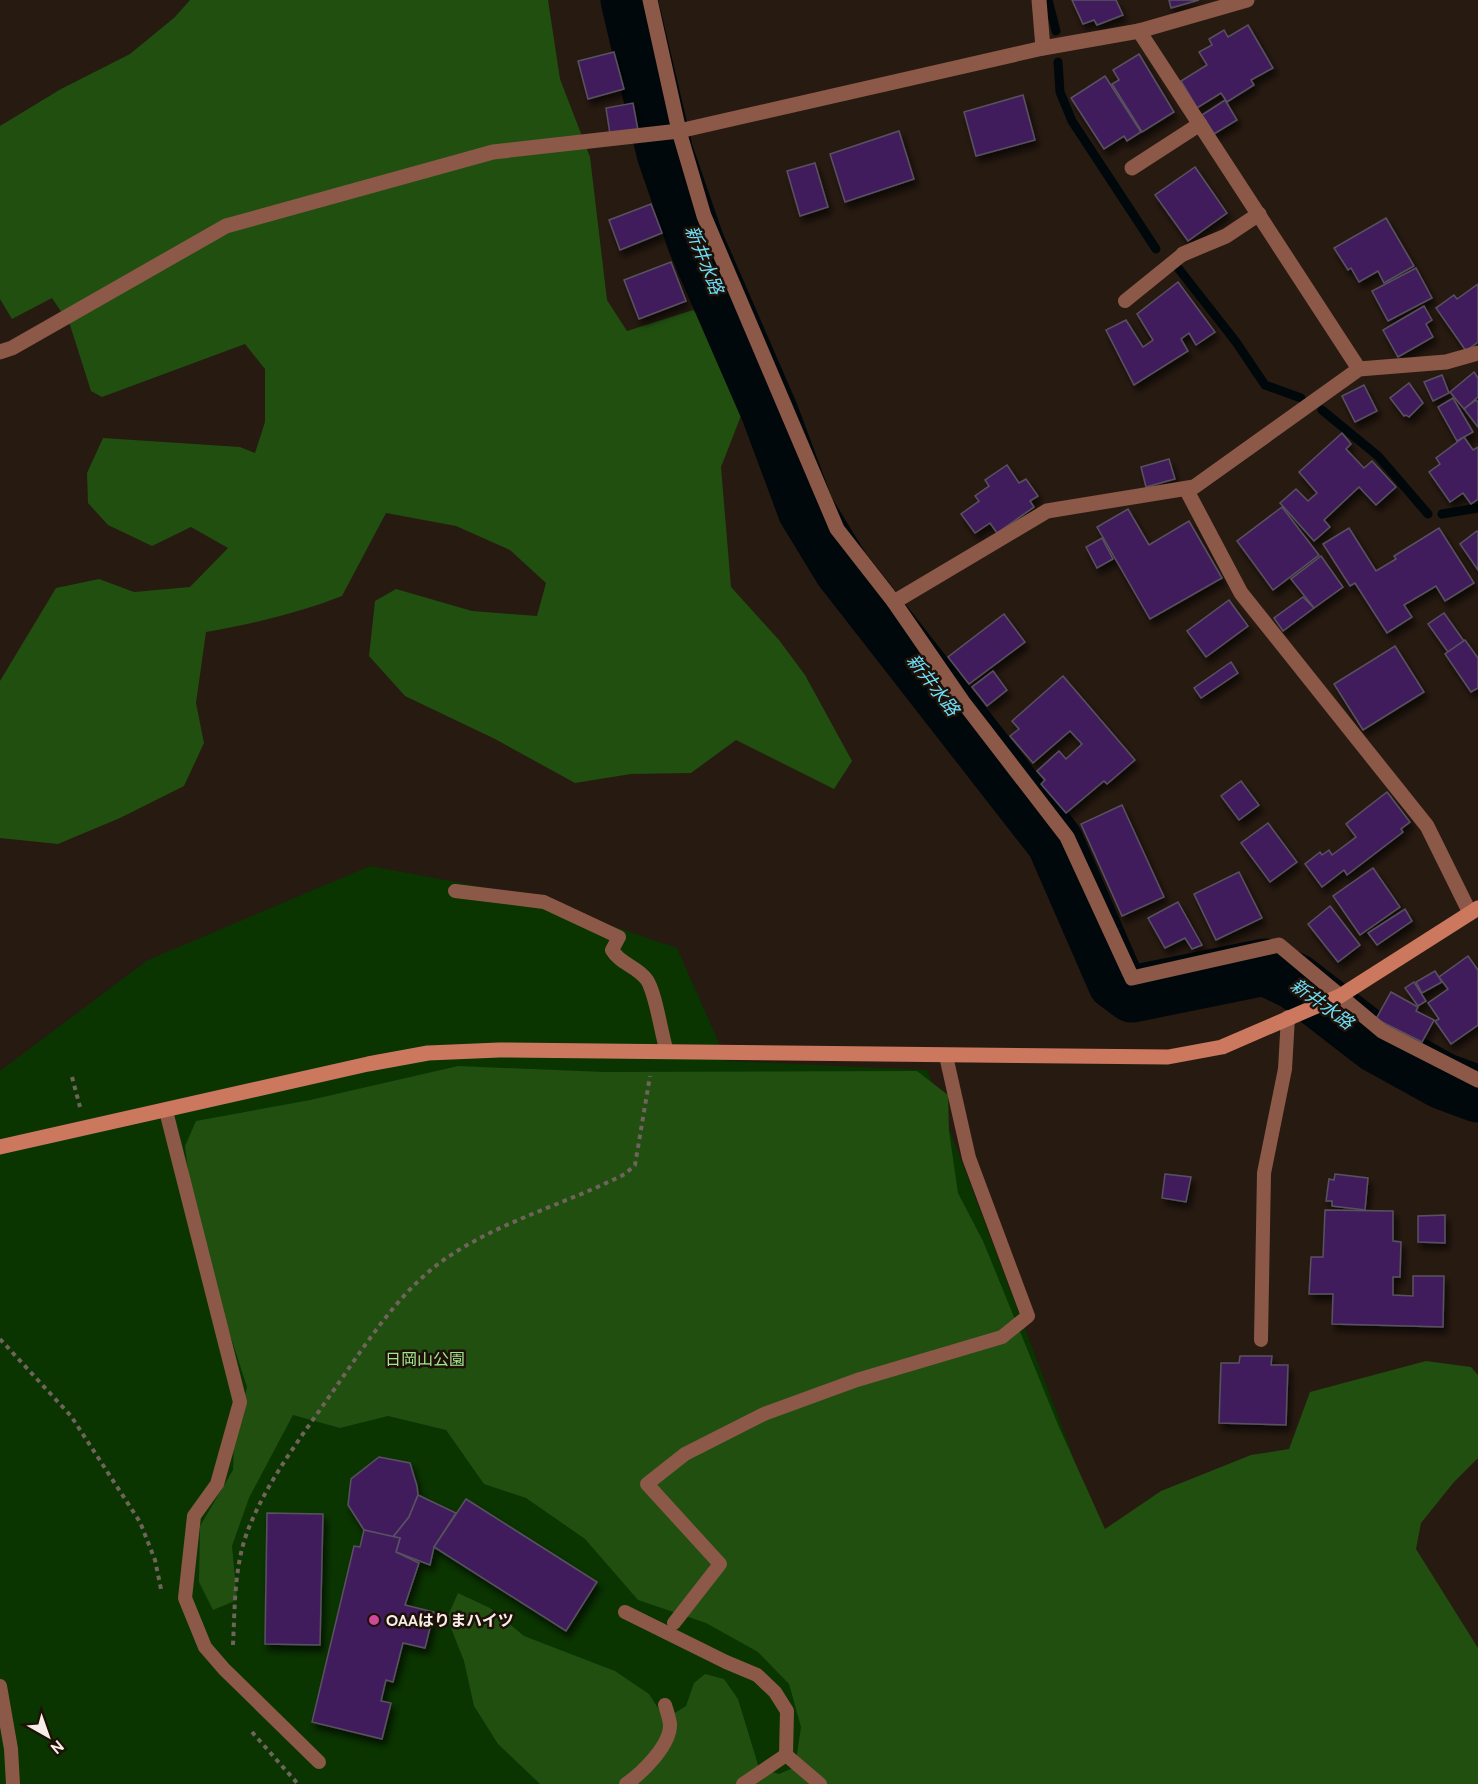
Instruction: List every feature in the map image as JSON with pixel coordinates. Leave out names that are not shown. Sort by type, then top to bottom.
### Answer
[{"type":"street","points":[[650,0],[679,131],[704,216],[837,529],[894,602],[963,702],[1066,837],[1131,978],[1279,945],[1382,1031],[1478,1080]]},
{"type":"street","points":[[1039,0],[1043,48]]},
{"type":"street","points":[[0,352],[226,226],[494,152],[679,131],[1043,48],[1139,31],[1247,0]]},
{"type":"street","points":[[1139,31],[1359,369]]},
{"type":"street","points":[[1132,168],[1200,124]]},
{"type":"street","points":[[1183,254],[1226,236],[1258,214]]},
{"type":"street","points":[[894,602],[1047,511],[1194,487],[1359,369],[1446,362],[1478,353]]},
{"type":"street","points":[[0,1147],[84,1126],[166,1111],[368,1064],[428,1053],[499,1050],[1168,1057],[1222,1047],[1340,996],[1474,911],[1427,826],[1241,593],[1186,489]]},
{"type":"lane","points":[[1125,301],[1183,254]]},
{"type":"lane","points":[[455,891],[544,902],[619,937],[612,950],[616,957],[637,969],[647,979],[661,1051]]},
{"type":"lane","points":[[1262,1340],[1264,1173],[1285,1069],[1288,1017]]},
{"type":"lane","points":[[674,1623],[720,1564],[647,1484],[685,1454],[764,1414],[857,1380],[1002,1336],[1028,1316],[969,1158],[946,1056]]},
{"type":"lane","points":[[166,1111],[240,1402],[218,1484],[194,1516],[185,1598],[206,1647],[319,1762]]},
{"type":"lane","points":[[625,1612],[726,1662],[757,1674],[775,1692],[787,1711],[786,1755]]},
{"type":"lane","points":[[0,1686],[11,1749],[13,1784]]},
{"type":"lane","points":[[626,1784],[634,1779],[663,1746],[670,1726],[665,1705]]},
{"type":"lane","points":[[743,1784],[786,1755]]},
{"type":"lane","points":[[786,1755],[820,1784]]},
{"type":"path","points":[[232,1676],[238,1566],[250,1526],[274,1479],[296,1444],[360,1353],[414,1284],[426,1273],[486,1234],[613,1180],[635,1165],[661,1051]]},
{"type":"path","points":[[72,1077],[80,1108]]},
{"type":"path","points":[[0,1339],[71,1416],[140,1522],[155,1560],[162,1592]]},
{"type":"path","points":[[249,1728],[298,1784]]},
{"type":"green space","points":[[190,0],[548,0],[560,79],[590,157],[607,300],[627,331],[693,310],[723,340],[746,403],[721,467],[731,587],[779,640],[805,675],[852,761],[834,789],[736,740],[691,773],[631,774],[575,783],[495,739],[405,696],[369,656],[375,601],[396,589],[472,611],[537,616],[546,583],[510,550],[456,526],[386,513],[342,596],[275,617],[206,632],[196,703],[204,743],[184,786],[120,818],[58,844],[0,838],[0,681],[56,588],[99,579],[134,592],[190,587],[228,548],[191,527],[152,546],[108,525],[88,503],[87,473],[103,438],[240,447],[255,453],[265,422],[265,369],[245,344],[102,397],[91,391],[70,325],[52,298],[12,319],[0,299],[0,126],[61,89],[130,54],[175,17]]},
{"type":"green space","name":"日岡山公園","points":[[370,866],[515,893],[677,948],[727,1061],[927,1070],[1069,1445],[1105,1560],[1444,1784],[0,1784],[0,1071],[148,960]]},
{"type":"green space","points":[[458,1066],[604,1072],[917,1071],[948,1095],[949,1131],[958,1193],[983,1241],[1059,1427],[1105,1529],[1161,1491],[1251,1455],[1289,1449],[1310,1392],[1426,1361],[1471,1367],[1478,1375],[1478,1458],[1454,1482],[1421,1523],[1416,1549],[1478,1648],[1478,1784],[540,1784],[498,1744],[474,1706],[464,1661],[447,1618],[458,1593],[490,1608],[524,1636],[615,1671],[649,1694],[665,1719],[686,1706],[694,1683],[705,1674],[724,1679],[738,1699],[759,1768],[779,1774],[795,1767],[801,1727],[789,1684],[758,1652],[706,1623],[638,1600],[585,1539],[526,1498],[484,1484],[446,1430],[388,1416],[340,1428],[293,1415],[249,1498],[232,1546],[237,1600],[213,1610],[199,1582],[200,1526],[233,1470],[234,1438],[247,1387],[195,1227],[185,1146],[196,1121],[310,1100]]},
{"type":"building","points":[[1072,0],[1116,0],[1123,15],[1097,25],[1094,20],[1083,24]]},
{"type":"building","points":[[1169,0],[1199,0],[1171,8]]},
{"type":"building","points":[[1248,25],[1273,68],[1251,80],[1254,85],[1227,102],[1221,93],[1197,108],[1181,81],[1207,65],[1199,52],[1212,45],[1209,39],[1224,30],[1228,37]]},
{"type":"building","points":[[614,52],[624,89],[588,99],[578,61]]},
{"type":"building","points":[[1139,54],[1174,112],[1142,132],[1112,84],[1119,80],[1113,70]]},
{"type":"building","points":[[1105,76],[1141,132],[1127,141],[1124,136],[1104,149],[1071,98]]},
{"type":"building","points":[[1023,95],[1035,140],[976,156],[964,112]]},
{"type":"building","points":[[1225,100],[1237,120],[1214,134],[1202,115]]},
{"type":"building","points":[[633,103],[638,130],[610,134],[606,108]]},
{"type":"building","points":[[899,131],[914,179],[845,202],[830,154]]},
{"type":"building","points":[[815,163],[828,207],[800,216],[787,171]]},
{"type":"building","points":[[1195,167],[1227,213],[1188,241],[1155,195]]},
{"type":"building","points":[[651,204],[662,233],[620,250],[609,220]]},
{"type":"building","points":[[1386,218],[1414,266],[1384,283],[1378,271],[1359,282],[1351,268],[1348,270],[1334,248]]},
{"type":"building","points":[[671,262],[686,301],[639,319],[624,280]]},
{"type":"building","points":[[1416,268],[1432,298],[1388,321],[1372,291]]},
{"type":"building","points":[[1178,282],[1215,332],[1196,345],[1189,333],[1181,339],[1188,351],[1134,385],[1106,330],[1126,320],[1143,347],[1153,340],[1137,314]]},
{"type":"building","points":[[1478,284],[1478,342],[1466,351],[1436,308],[1454,295],[1457,299]]},
{"type":"building","points":[[1424,306],[1432,320],[1426,324],[1433,337],[1398,357],[1383,330]]},
{"type":"building","points":[[1474,372],[1478,378],[1478,397],[1464,409],[1450,392]]},
{"type":"building","points":[[1442,375],[1449,393],[1433,401],[1424,382]]},
{"type":"building","points":[[1409,383],[1423,403],[1409,417],[1404,416],[1390,398]]},
{"type":"building","points":[[1364,385],[1377,411],[1355,422],[1342,396]]},
{"type":"building","points":[[1453,398],[1473,432],[1457,441],[1438,407]]},
{"type":"building","points":[[1476,400],[1478,402],[1478,427],[1464,409]]},
{"type":"building","points":[[1342,433],[1351,444],[1346,449],[1364,468],[1372,461],[1396,487],[1376,505],[1359,487],[1324,520],[1330,527],[1314,541],[1280,503],[1296,489],[1308,501],[1317,493],[1299,472]]},
{"type":"building","points":[[1464,437],[1473,450],[1478,447],[1478,499],[1471,504],[1463,493],[1450,502],[1429,472],[1440,464],[1436,458]]},
{"type":"building","points":[[1169,459],[1175,479],[1146,487],[1141,467]]},
{"type":"building","points":[[1007,465],[1019,483],[1026,479],[1038,496],[1030,501],[1034,507],[997,533],[990,523],[975,533],[961,514],[979,501],[975,496],[989,486],[985,480]]},
{"type":"building","points":[[1282,507],[1319,555],[1273,590],[1237,541]]},
{"type":"building","points":[[1128,509],[1149,545],[1189,521],[1222,578],[1150,619],[1097,527]]},
{"type":"building","points":[[1349,528],[1376,571],[1396,559],[1394,556],[1439,528],[1474,583],[1445,601],[1436,586],[1404,605],[1412,617],[1387,633],[1355,583],[1350,586],[1323,544]]},
{"type":"building","points":[[1478,532],[1478,570],[1460,544]]},
{"type":"building","points":[[1102,538],[1113,559],[1097,568],[1086,547]]},
{"type":"building","points":[[1321,556],[1343,587],[1314,608],[1291,579]]},
{"type":"building","points":[[1303,597],[1314,608],[1283,631],[1274,618]]},
{"type":"building","points":[[1229,600],[1248,626],[1206,657],[1187,631]]},
{"type":"building","points":[[1444,613],[1464,641],[1448,652],[1428,624]]},
{"type":"building","points":[[1004,614],[1025,642],[969,684],[948,657]]},
{"type":"building","points":[[1465,640],[1478,658],[1478,688],[1471,692],[1445,654]]},
{"type":"building","points":[[1395,646],[1424,692],[1363,730],[1334,684]]},
{"type":"building","points":[[1231,662],[1238,673],[1201,698],[1194,688]]},
{"type":"building","points":[[993,671],[1007,690],[987,706],[972,687]]},
{"type":"building","points":[[1063,676],[1135,760],[1107,784],[1104,781],[1066,813],[1041,784],[1045,780],[1037,771],[1059,751],[1066,759],[1082,744],[1070,731],[1033,763],[1010,736],[1019,729],[1012,721]]},
{"type":"building","points":[[1241,781],[1259,805],[1239,820],[1221,796]]},
{"type":"building","points":[[1387,792],[1410,822],[1401,829],[1403,832],[1347,875],[1344,870],[1322,887],[1305,864],[1320,852],[1322,855],[1329,850],[1332,855],[1356,837],[1346,824]]},
{"type":"building","points":[[1122,805],[1164,897],[1122,916],[1081,824]]},
{"type":"building","points":[[1268,823],[1297,862],[1270,882],[1241,843]]},
{"type":"building","points":[[1373,868],[1400,907],[1360,935],[1333,896]]},
{"type":"building","points":[[1239,872],[1262,918],[1216,940],[1194,894]]},
{"type":"building","points":[[1178,902],[1202,945],[1192,949],[1185,938],[1165,948],[1148,918]]},
{"type":"building","points":[[1330,906],[1360,945],[1338,962],[1308,924]]},
{"type":"building","points":[[1405,909],[1412,921],[1377,945],[1368,933]]},
{"type":"building","points":[[1468,956],[1478,970],[1478,1025],[1451,1044],[1435,1021],[1439,1019],[1428,1003],[1448,989],[1439,977]]},
{"type":"building","points":[[1435,971],[1442,982],[1422,993],[1416,982]]},
{"type":"building","points":[[1414,982],[1426,1001],[1418,1006],[1405,988]]},
{"type":"building","points":[[1391,992],[1418,1007],[1416,1011],[1434,1020],[1422,1042],[1376,1019]]},
{"type":"building","points":[[1165,1174],[1191,1177],[1186,1202],[1162,1198]]},
{"type":"building","points":[[1335,1174],[1368,1178],[1365,1210],[1332,1206],[1332,1201],[1326,1201],[1329,1179],[1334,1180]]},
{"type":"building","points":[[1325,1210],[1393,1211],[1393,1241],[1401,1242],[1400,1277],[1393,1277],[1393,1295],[1413,1296],[1413,1276],[1444,1276],[1443,1327],[1332,1324],[1333,1294],[1309,1294],[1311,1257],[1323,1257]]},
{"type":"building","points":[[1445,1215],[1445,1243],[1418,1242],[1418,1216]]},
{"type":"building","points":[[1240,1356],[1272,1356],[1271,1365],[1288,1365],[1286,1425],[1219,1423],[1221,1363],[1239,1363]]},
{"type":"building","points":[[379,1457],[410,1463],[417,1486],[418,1495],[409,1517],[393,1537],[364,1530],[348,1505],[351,1479]]},
{"type":"building","points":[[418,1495],[456,1513],[434,1547],[430,1565],[396,1552],[400,1538],[393,1537],[409,1517]]},
{"type":"building","points":[[466,1499],[597,1582],[566,1631],[434,1547]]},
{"type":"building","points":[[267,1513],[323,1514],[320,1645],[265,1644]]},
{"type":"building","points":[[364,1530],[400,1538],[396,1552],[419,1563],[405,1605],[434,1612],[425,1648],[403,1643],[393,1682],[386,1680],[381,1701],[391,1703],[382,1739],[312,1722],[354,1546],[360,1547]]},
{"type":"waterway","name":"新井水路","points":[[629,0],[665,153],[696,243],[770,413],[806,510],[842,569],[1055,842],[1116,982],[1132,994],[1265,967],[1296,982],[1376,1044],[1443,1081],[1478,1094]]},
{"type":"waterway","points":[[1048,0],[1056,31]]},
{"type":"waterway","points":[[1058,62],[1060,92],[1072,121],[1156,249]]},
{"type":"waterway","points":[[1178,268],[1236,342],[1265,385],[1301,398]]},
{"type":"waterway","points":[[1322,410],[1378,456],[1428,514]]},
{"type":"waterway","points":[[1442,514],[1478,508]]},
{"type":"place","name":"OAAはりまハイツ","points":[[374,1620]]}]
